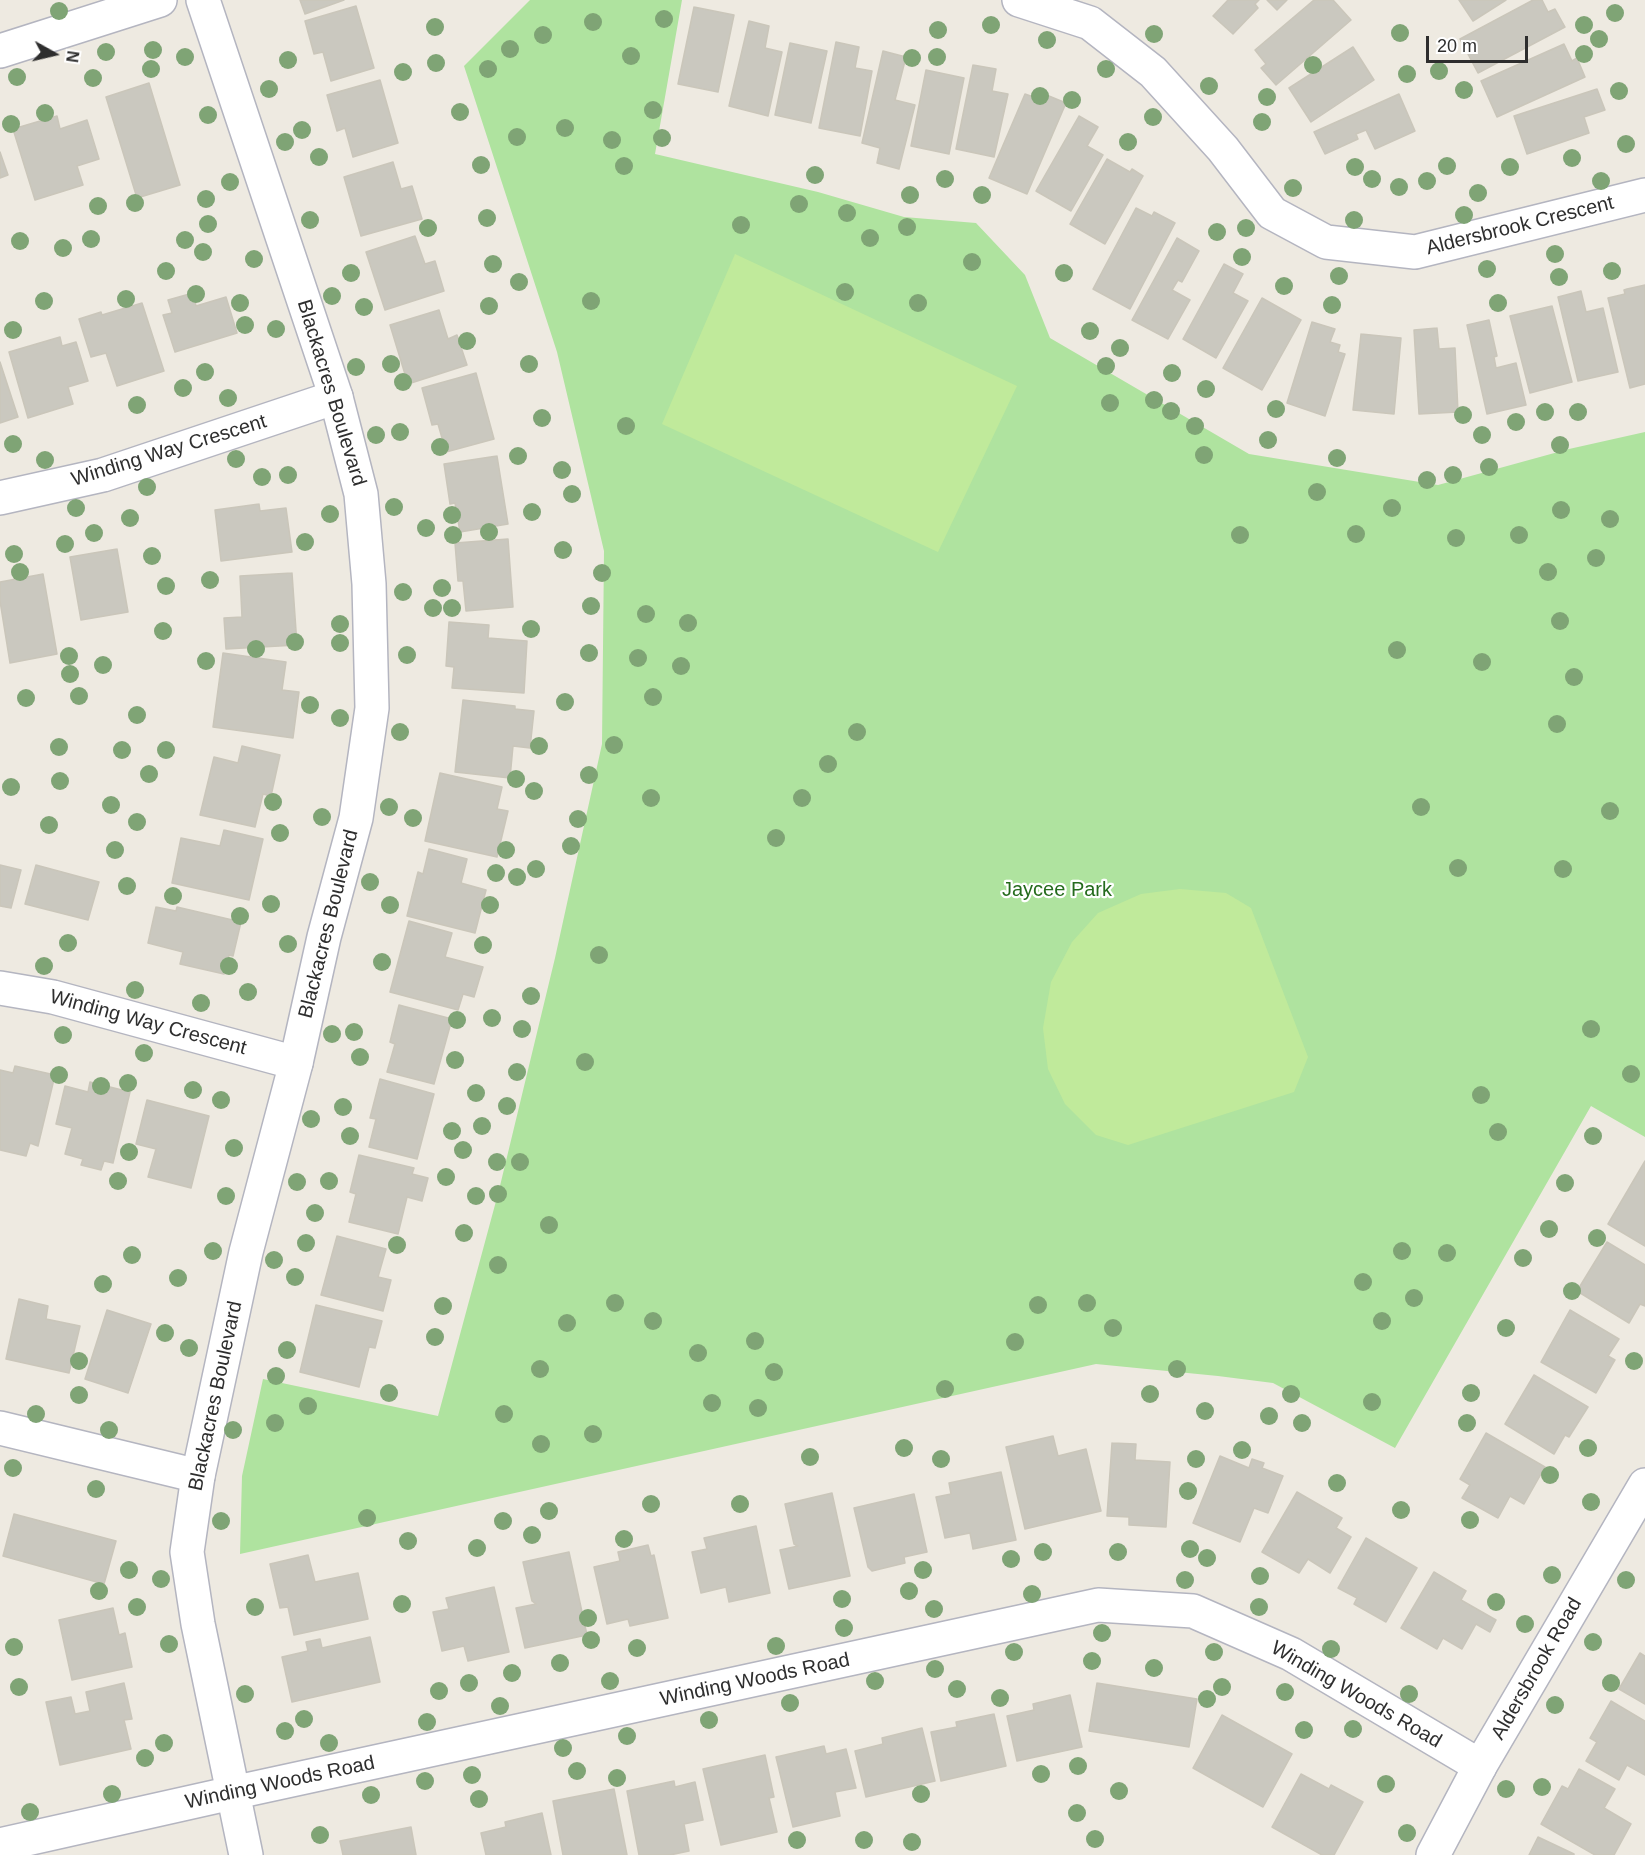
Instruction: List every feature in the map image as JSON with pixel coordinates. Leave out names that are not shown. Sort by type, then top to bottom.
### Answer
[{"type":"street","points":[[0,51],[160,0]]},
{"type":"street","name":"Blackacres Boulevard","points":[[203,0],[336,397],[361,494],[369,584],[372,708],[356,818],[324,937],[296,1063],[246,1252],[198,1476],[187,1552],[198,1624],[246,1855]]},
{"type":"street","name":"Aldersbrook Crescent","points":[[1020,0],[1090,23],[1153,72],[1223,148],[1272,213],[1326,242],[1415,252],[1645,195]]},
{"type":"street","name":"Winding Way Crescent","points":[[0,498],[103,475],[336,397]]},
{"type":"street","name":"Winding Way Crescent","points":[[0,988],[53,997],[296,1063]]},
{"type":"street","points":[[0,1428],[198,1476]]},
{"type":"street","name":"Aldersbrook Road","points":[[1433,1855],[1480,1766],[1645,1485]]},
{"type":"street","name":"Winding Woods Road","points":[[0,1845],[1098,1605],[1193,1611],[1292,1654],[1480,1766]]},
{"type":"green space","name":"Jaycee Park","points":[[530,0],[682,0],[655,154],[818,192],[904,217],[976,223],[1025,275],[1050,338],[1249,454],[1438,485],[1569,449],[1645,432],[1645,1137],[1591,1106],[1395,1448],[1273,1383],[1096,1364],[240,1554],[242,1476],[263,1379],[438,1416],[499,1190],[555,958],[602,744],[604,551],[557,352],[464,66]]},
{"type":"green space","points":[[735,254],[1017,386],[938,552],[662,424]]},
{"type":"green space","points":[[1180,889],[1226,893],[1251,908],[1308,1057],[1294,1092],[1128,1145],[1096,1135],[1065,1104],[1048,1069],[1043,1028],[1051,982],[1072,942],[1098,913],[1141,894]]},
{"type":"building","points":[[300,0],[344,0],[305,14]]},
{"type":"building","points":[[1228,0],[1259,0],[1255,4],[1258,8],[1233,34],[1213,16]]},
{"type":"building","points":[[1267,0],[1287,0],[1277,10]]},
{"type":"building","points":[[1314,0],[1333,0],[1351,20],[1276,85],[1261,68],[1266,64],[1255,50]]},
{"type":"building","points":[[1459,0],[1506,0],[1473,21]]},
{"type":"building","points":[[1533,0],[1542,0],[1548,12],[1555,9],[1565,27],[1478,73],[1460,39]]},
{"type":"building","points":[[356,6],[374,68],[331,81],[323,52],[314,54],[305,21]]},
{"type":"building","points":[[694,7],[734,15],[718,92],[678,84]]},
{"type":"building","points":[[749,21],[769,26],[765,48],[782,52],[768,116],[729,106]]},
{"type":"building","points":[[836,42],[859,47],[855,68],[872,71],[860,136],[819,128]]},
{"type":"building","points":[[790,43],[827,51],[811,123],[775,115]]},
{"type":"building","points":[[1564,44],[1572,61],[1577,58],[1585,77],[1497,117],[1481,81]]},
{"type":"building","points":[[1353,47],[1374,80],[1311,122],[1289,88]]},
{"type":"building","points":[[883,51],[906,57],[895,100],[915,105],[899,169],[877,163],[880,148],[862,143]]},
{"type":"building","points":[[973,65],[996,69],[992,91],[1008,94],[994,157],[956,149]]},
{"type":"building","points":[[926,70],[964,78],[949,154],[911,146]]},
{"type":"building","points":[[380,80],[398,143],[353,157],[345,128],[337,131],[327,95]]},
{"type":"building","points":[[149,83],[180,185],[137,198],[106,97]]},
{"type":"building","points":[[1597,89],[1605,110],[1584,117],[1589,133],[1527,154],[1514,116]]},
{"type":"building","points":[[1025,94],[1042,100],[1044,94],[1066,103],[1027,194],[989,178]]},
{"type":"building","points":[[1399,94],[1415,131],[1375,149],[1366,130],[1356,134],[1358,139],[1325,154],[1314,132]]},
{"type":"building","points":[[57,116],[60,129],[87,120],[99,159],[77,166],[83,185],[35,200],[13,129]]},
{"type":"building","points":[[1079,116],[1098,127],[1087,146],[1103,155],[1071,211],[1036,191]]},
{"type":"building","points":[[0,152],[8,175],[0,178]]},
{"type":"building","points":[[1107,159],[1130,172],[1132,169],[1143,176],[1105,244],[1070,224]]},
{"type":"building","points":[[393,162],[401,189],[412,186],[422,219],[361,236],[344,177]]},
{"type":"building","points":[[1136,208],[1152,216],[1154,212],[1175,223],[1130,309],[1093,289]]},
{"type":"building","points":[[415,236],[425,264],[435,261],[444,291],[385,310],[366,252]]},
{"type":"building","points":[[1177,238],[1199,251],[1182,282],[1178,280],[1172,290],[1190,300],[1168,339],[1132,320]]},
{"type":"building","points":[[1224,264],[1243,274],[1233,293],[1248,301],[1216,358],[1183,339]]},
{"type":"building","points":[[1645,285],[1645,384],[1630,388],[1608,298],[1625,294],[1624,290]]},
{"type":"building","points":[[1581,291],[1586,312],[1603,308],[1618,372],[1578,381],[1558,297]]},
{"type":"building","points":[[193,293],[196,306],[226,297],[237,333],[175,352],[163,315],[172,313],[168,300]]},
{"type":"building","points":[[1262,298],[1301,320],[1262,390],[1223,368]]},
{"type":"building","points":[[142,303],[164,371],[117,386],[106,353],[91,357],[79,319]]},
{"type":"building","points":[[1552,306],[1572,382],[1530,393],[1510,316]]},
{"type":"building","points":[[439,310],[448,339],[457,335],[467,365],[408,384],[390,325]]},
{"type":"building","points":[[1489,320],[1497,356],[1494,357],[1496,368],[1516,363],[1526,405],[1487,414],[1467,325]]},
{"type":"building","points":[[1312,322],[1335,329],[1330,342],[1340,345],[1338,352],[1345,354],[1325,416],[1287,403]]},
{"type":"building","points":[[1437,328],[1439,349],[1455,348],[1458,412],[1419,414],[1414,330]]},
{"type":"building","points":[[1361,334],[1401,338],[1394,414],[1353,410]]},
{"type":"building","points":[[60,337],[62,346],[76,342],[88,381],[68,387],[73,404],[28,418],[9,352]]},
{"type":"building","points":[[0,362],[18,417],[0,423]]},
{"type":"building","points":[[476,373],[494,439],[446,452],[438,424],[432,425],[422,388]]},
{"type":"building","points":[[497,456],[508,524],[460,532],[455,503],[450,504],[444,464]]},
{"type":"building","points":[[259,504],[260,511],[286,508],[292,552],[221,561],[215,510]]},
{"type":"building","points":[[508,539],[513,607],[466,611],[463,581],[458,581],[455,543]]},
{"type":"building","points":[[117,549],[128,612],[81,620],[70,557]]},
{"type":"building","points":[[292,573],[297,645],[226,649],[224,618],[242,617],[240,576]]},
{"type":"building","points":[[43,574],[57,654],[10,663],[0,601],[0,582]]},
{"type":"building","points":[[449,622],[489,625],[488,638],[527,641],[524,693],[452,688],[454,667],[446,666]]},
{"type":"building","points":[[223,653],[286,662],[282,690],[299,692],[293,738],[213,727]]},
{"type":"building","points":[[463,700],[515,706],[515,709],[534,711],[530,748],[513,746],[510,778],[455,772]]},
{"type":"building","points":[[242,746],[280,755],[271,796],[263,794],[255,827],[200,815],[214,757],[238,763]]},
{"type":"building","points":[[440,773],[502,787],[497,809],[508,811],[497,857],[425,841]]},
{"type":"building","points":[[224,830],[263,839],[249,900],[172,883],[181,838],[220,846]]},
{"type":"building","points":[[429,849],[467,859],[461,883],[486,890],[475,933],[407,916],[418,872],[423,874]]},
{"type":"building","points":[[0,865],[21,870],[11,908],[0,906]]},
{"type":"building","points":[[36,865],[99,882],[88,920],[25,904]]},
{"type":"building","points":[[156,907],[176,911],[177,907],[241,922],[233,956],[229,955],[224,974],[180,964],[183,952],[148,943]]},
{"type":"building","points":[[409,921],[452,933],[445,957],[483,967],[474,997],[463,994],[458,1010],[390,992]]},
{"type":"building","points":[[399,1005],[452,1019],[434,1084],[387,1072],[395,1044],[390,1042]]},
{"type":"building","points":[[15,1066],[55,1075],[38,1146],[30,1143],[26,1156],[0,1150],[0,1070],[13,1073]]},
{"type":"building","points":[[380,1079],[434,1094],[417,1159],[369,1147],[376,1119],[370,1118]]},
{"type":"building","points":[[90,1082],[130,1092],[113,1163],[104,1161],[101,1170],[81,1165],[83,1159],[65,1154],[72,1128],[56,1124],[65,1086],[88,1092]]},
{"type":"building","points":[[147,1100],[209,1116],[191,1188],[148,1177],[156,1149],[136,1144]]},
{"type":"building","points":[[359,1155],[414,1168],[412,1174],[428,1178],[422,1201],[407,1197],[398,1234],[349,1222],[356,1194],[350,1192]]},
{"type":"building","points":[[1645,1161],[1645,1246],[1608,1224]]},
{"type":"building","points":[[337,1236],[386,1249],[378,1277],[391,1280],[383,1311],[321,1295]]},
{"type":"building","points":[[1607,1242],[1645,1265],[1645,1306],[1640,1304],[1629,1323],[1577,1291]]},
{"type":"building","points":[[19,1299],[48,1306],[46,1319],[80,1326],[69,1373],[6,1359]]},
{"type":"building","points":[[316,1305],[382,1321],[375,1348],[369,1347],[359,1387],[300,1372]]},
{"type":"building","points":[[107,1310],[151,1324],[128,1393],[85,1379]]},
{"type":"building","points":[[1570,1310],[1619,1339],[1608,1356],[1615,1360],[1596,1393],[1541,1362]]},
{"type":"building","points":[[1534,1375],[1588,1407],[1569,1437],[1565,1435],[1554,1454],[1505,1424]]},
{"type":"building","points":[[1486,1433],[1545,1467],[1524,1504],[1510,1496],[1498,1518],[1462,1498],[1470,1485],[1460,1479]]},
{"type":"building","points":[[1053,1436],[1058,1456],[1086,1449],[1101,1511],[1025,1529],[1006,1447]]},
{"type":"building","points":[[1112,1443],[1136,1444],[1135,1460],[1170,1462],[1166,1527],[1129,1525],[1129,1517],[1107,1516]]},
{"type":"building","points":[[1220,1456],[1249,1468],[1252,1459],[1264,1463],[1262,1468],[1283,1476],[1268,1513],[1254,1508],[1240,1542],[1193,1523]]},
{"type":"building","points":[[1001,1472],[1016,1540],[973,1549],[970,1533],[945,1538],[936,1497],[951,1494],[949,1483]]},
{"type":"building","points":[[1297,1492],[1342,1518],[1336,1528],[1351,1537],[1330,1573],[1308,1559],[1299,1573],[1262,1552]]},
{"type":"building","points":[[832,1493],[850,1576],[789,1589],[780,1550],[798,1546],[794,1544],[785,1504]]},
{"type":"building","points":[[914,1494],[927,1552],[904,1557],[905,1563],[872,1571],[868,1567],[854,1508]]},
{"type":"building","points":[[14,1514],[116,1541],[104,1584],[3,1556]]},
{"type":"building","points":[[756,1526],[770,1593],[729,1602],[726,1587],[701,1593],[692,1552],[707,1549],[704,1538]]},
{"type":"building","points":[[1366,1538],[1417,1568],[1386,1622],[1354,1604],[1357,1598],[1338,1588]]},
{"type":"building","points":[[648,1545],[651,1556],[654,1555],[668,1618],[630,1626],[628,1619],[607,1624],[594,1567],[620,1561],[618,1552]]},
{"type":"building","points":[[569,1552],[587,1635],[525,1648],[516,1608],[536,1604],[532,1601],[523,1562]]},
{"type":"building","points":[[308,1555],[315,1582],[358,1573],[368,1619],[294,1635],[288,1607],[280,1608],[270,1564]]},
{"type":"building","points":[[1434,1572],[1466,1591],[1461,1600],[1496,1620],[1490,1632],[1476,1624],[1462,1649],[1443,1638],[1437,1649],[1401,1628]]},
{"type":"building","points":[[494,1587],[509,1652],[468,1661],[464,1646],[442,1651],[433,1612],[449,1609],[446,1598]]},
{"type":"building","points":[[113,1608],[119,1635],[125,1633],[132,1667],[72,1680],[59,1620]]},
{"type":"building","points":[[370,1637],[380,1682],[292,1702],[282,1657],[308,1651],[306,1642],[320,1639],[322,1648]]},
{"type":"building","points":[[1640,1653],[1645,1656],[1645,1704],[1619,1689]]},
{"type":"building","points":[[124,1683],[132,1719],[124,1720],[131,1749],[60,1765],[46,1702],[71,1697],[75,1714],[90,1711],[86,1692]]},
{"type":"building","points":[[1097,1683],[1197,1699],[1189,1747],[1089,1731]]},
{"type":"building","points":[[1070,1695],[1082,1747],[1017,1761],[1007,1716],[1034,1710],[1033,1704]]},
{"type":"building","points":[[1611,1701],[1645,1721],[1645,1775],[1627,1765],[1619,1780],[1586,1761],[1597,1742],[1590,1738]]},
{"type":"building","points":[[994,1714],[1006,1766],[941,1781],[931,1732],[957,1727],[956,1722]]},
{"type":"building","points":[[1222,1715],[1292,1754],[1263,1807],[1193,1768]]},
{"type":"building","points":[[922,1728],[935,1781],[866,1797],[855,1751],[883,1744],[882,1738]]},
{"type":"building","points":[[824,1746],[826,1754],[846,1749],[856,1788],[835,1792],[840,1816],[793,1827],[776,1757]]},
{"type":"building","points":[[765,1755],[774,1797],[769,1798],[777,1832],[721,1845],[703,1769]]},
{"type":"building","points":[[1579,1769],[1615,1789],[1604,1808],[1631,1824],[1614,1855],[1595,1855],[1541,1824],[1562,1786],[1568,1789]]},
{"type":"building","points":[[1301,1774],[1329,1789],[1331,1785],[1363,1802],[1334,1855],[1322,1855],[1272,1827]]},
{"type":"building","points":[[674,1781],[675,1787],[695,1782],[703,1820],[684,1824],[689,1851],[670,1855],[639,1855],[627,1791]]},
{"type":"building","points":[[614,1789],[627,1855],[563,1855],[553,1801]]},
{"type":"building","points":[[542,1813],[551,1855],[486,1855],[481,1833],[506,1827],[505,1822]]},
{"type":"building","points":[[411,1827],[416,1855],[343,1855],[340,1841]]},
{"type":"building","points":[[1538,1837],[1574,1854],[1574,1855],[1529,1855]]}]
